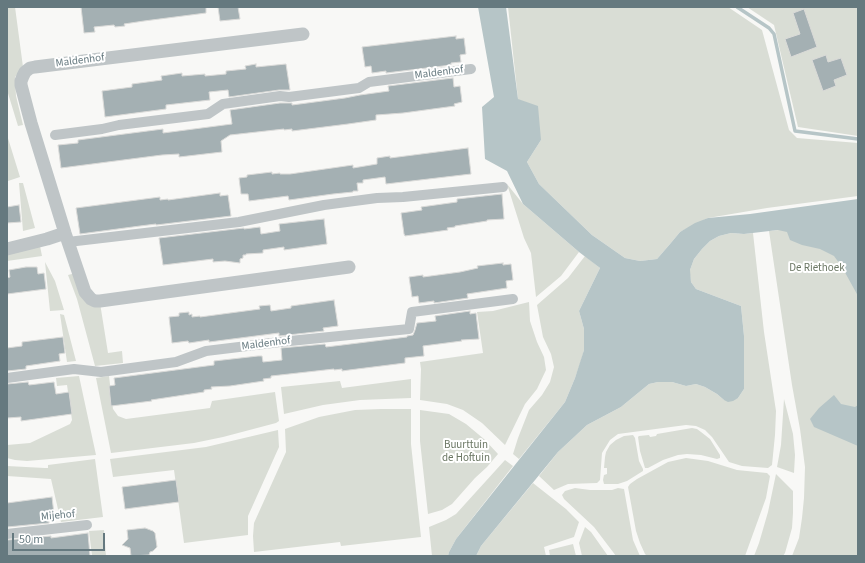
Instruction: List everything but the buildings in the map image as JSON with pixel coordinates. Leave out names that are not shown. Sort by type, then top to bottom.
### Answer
[{"type":"street","name":"Maldenhof","points":[[303,34],[40,66],[30,68],[25,72],[22,76],[21,85],[66,238],[85,292],[91,299],[100,301],[349,267]]},
{"type":"street","name":"Maldenhof","points":[[55,135],[208,114],[223,104],[280,96],[289,97],[360,88],[369,82],[471,69]]},
{"type":"street","points":[[7,249],[47,239],[239,222],[339,203],[377,198],[403,197],[503,187]]},
{"type":"street","name":"Maldenhof","points":[[7,378],[74,369],[101,372],[176,362],[206,351],[409,329],[412,312],[513,299]]},
{"type":"street","name":"Mijehof","points":[[7,534],[88,525]]},
{"type":"green space","points":[[7,7],[15,7],[23,67],[15,77],[16,96],[23,125],[18,126],[7,90]]},
{"type":"green space","points":[[508,7],[728,7],[762,30],[789,130],[797,138],[858,143],[858,196],[767,208],[708,218],[680,232],[657,259],[640,261],[625,258],[592,235],[539,184],[527,162],[541,140],[518,99]]},
{"type":"green space","points":[[747,7],[858,7],[858,136],[798,127],[774,25]]},
{"type":"green space","points":[[7,135],[20,177],[8,181],[7,176]]},
{"type":"green space","points":[[19,183],[23,183],[35,228],[23,231]]},
{"type":"green space","points":[[507,184],[523,204],[579,252],[561,276],[536,297],[531,253],[524,238]]},
{"type":"green space","name":"De Riethoek","points":[[858,222],[858,556],[792,556],[799,538],[802,518],[805,467],[769,231]]},
{"type":"green space","name":"De Riethoek","points":[[731,233],[753,233],[764,332],[776,411],[772,465],[768,468],[742,466],[729,462],[712,437],[705,430],[696,426],[686,425],[618,434],[610,440],[602,453],[600,480],[597,483],[568,484],[554,490],[539,476],[558,452],[587,425],[621,407],[649,384],[658,382],[672,382],[686,386],[696,384],[705,387],[724,400],[738,398],[744,389],[744,336],[741,306],[696,289],[691,282],[690,275],[690,270],[694,259],[702,249],[710,241],[719,236]]},
{"type":"green space","points":[[40,246],[42,256],[7,261],[7,254]]},
{"type":"green space","points":[[585,256],[600,268],[579,311],[584,329],[584,350],[581,361],[565,402],[519,459],[513,454],[518,438],[529,410],[542,395],[550,382],[554,367],[551,354],[543,337],[537,305],[568,278]]},
{"type":"green space","points":[[45,262],[55,281],[64,310],[50,311]]},
{"type":"green space","points":[[76,273],[100,303],[108,353],[122,351],[123,363],[95,366],[77,299],[68,275]]},
{"type":"green space","points":[[529,302],[530,321],[544,357],[546,370],[537,389],[525,404],[505,445],[482,423],[463,410],[447,404],[420,400],[420,362],[483,353],[477,312],[493,311]]},
{"type":"green space","points":[[60,314],[64,315],[76,361],[67,362]]},
{"type":"green space","points":[[79,376],[96,455],[27,461],[7,458],[7,445],[30,443],[70,424],[72,420],[67,385],[57,386],[56,378]]},
{"type":"green space","points":[[109,376],[113,409],[118,416],[126,419],[210,408],[212,401],[275,392],[279,421],[223,437],[194,443],[111,453],[96,378]]},
{"type":"green space","points":[[411,379],[411,398],[360,400],[323,405],[284,414],[281,387],[340,381],[342,388]]},
{"type":"green space","points":[[784,399],[793,434],[795,455],[794,473],[777,467],[781,445]]},
{"type":"green space","points":[[411,409],[411,444],[421,537],[341,546],[340,542],[254,552],[254,523],[286,452],[285,429],[319,417],[355,410]]},
{"type":"green space","name":"Buurttuin de Hoftuin","points":[[420,410],[449,414],[466,424],[484,439],[498,454],[452,504],[442,510],[428,514],[420,441]]},
{"type":"green space","points":[[692,428],[697,429],[710,439],[720,455],[720,458],[717,459],[701,455],[687,454],[678,455],[645,468],[640,451],[639,436],[649,435],[650,437],[656,436],[657,434]]},
{"type":"green space","points":[[278,430],[279,447],[248,516],[248,535],[184,543],[174,470],[113,477],[110,459],[206,447]]},
{"type":"green space","points":[[633,435],[643,471],[627,481],[618,484],[604,484],[604,475],[607,474],[607,468],[604,468],[605,457],[610,445],[624,436]]},
{"type":"green space","points":[[686,458],[708,461],[737,470],[767,473],[770,476],[766,498],[745,556],[647,556],[645,554],[636,531],[628,487],[637,479],[668,462]]},
{"type":"green space","points":[[95,459],[103,517],[61,522],[51,479],[7,476],[7,466],[48,468],[48,465]]},
{"type":"green space","points":[[505,460],[513,466],[456,539],[448,556],[432,556],[429,527],[456,514]]},
{"type":"green space","points":[[776,474],[793,491],[792,528],[783,556],[754,556],[768,512]]},
{"type":"green space","points":[[533,483],[566,509],[579,522],[574,537],[544,547],[546,556],[476,556],[481,546]]},
{"type":"green space","points":[[575,488],[590,490],[624,489],[633,540],[640,556],[616,556],[594,527],[564,499],[562,495],[565,491]]},
{"type":"green space","points":[[585,527],[591,532],[608,556],[582,556],[579,543]]},
{"type":"green space","points":[[104,530],[106,556],[92,556],[89,531]]},
{"type":"green space","points":[[573,544],[576,556],[550,556],[549,550]]},
{"type":"shaded area","points":[[478,7],[506,7],[518,99],[538,106],[541,140],[527,162],[539,184],[592,235],[625,258],[640,261],[657,259],[680,232],[695,223],[708,218],[750,214],[858,199],[858,296],[842,267],[834,256],[820,249],[802,245],[790,240],[787,232],[778,230],[744,234],[731,233],[719,236],[710,241],[694,259],[690,270],[691,282],[696,289],[741,306],[744,336],[744,389],[738,398],[728,402],[705,387],[696,384],[686,386],[672,382],[658,382],[649,384],[621,407],[587,425],[558,452],[481,546],[476,556],[448,556],[456,539],[565,402],[584,350],[584,329],[579,311],[600,268],[523,204],[507,171],[485,159],[482,107],[494,97]]},
{"type":"shaded area","points":[[834,395],[841,404],[855,407],[858,405],[858,446],[814,427],[810,419],[819,408]]},
{"type":"waterway","points":[[737,7],[769,28],[774,34],[795,131],[858,139]]}]
